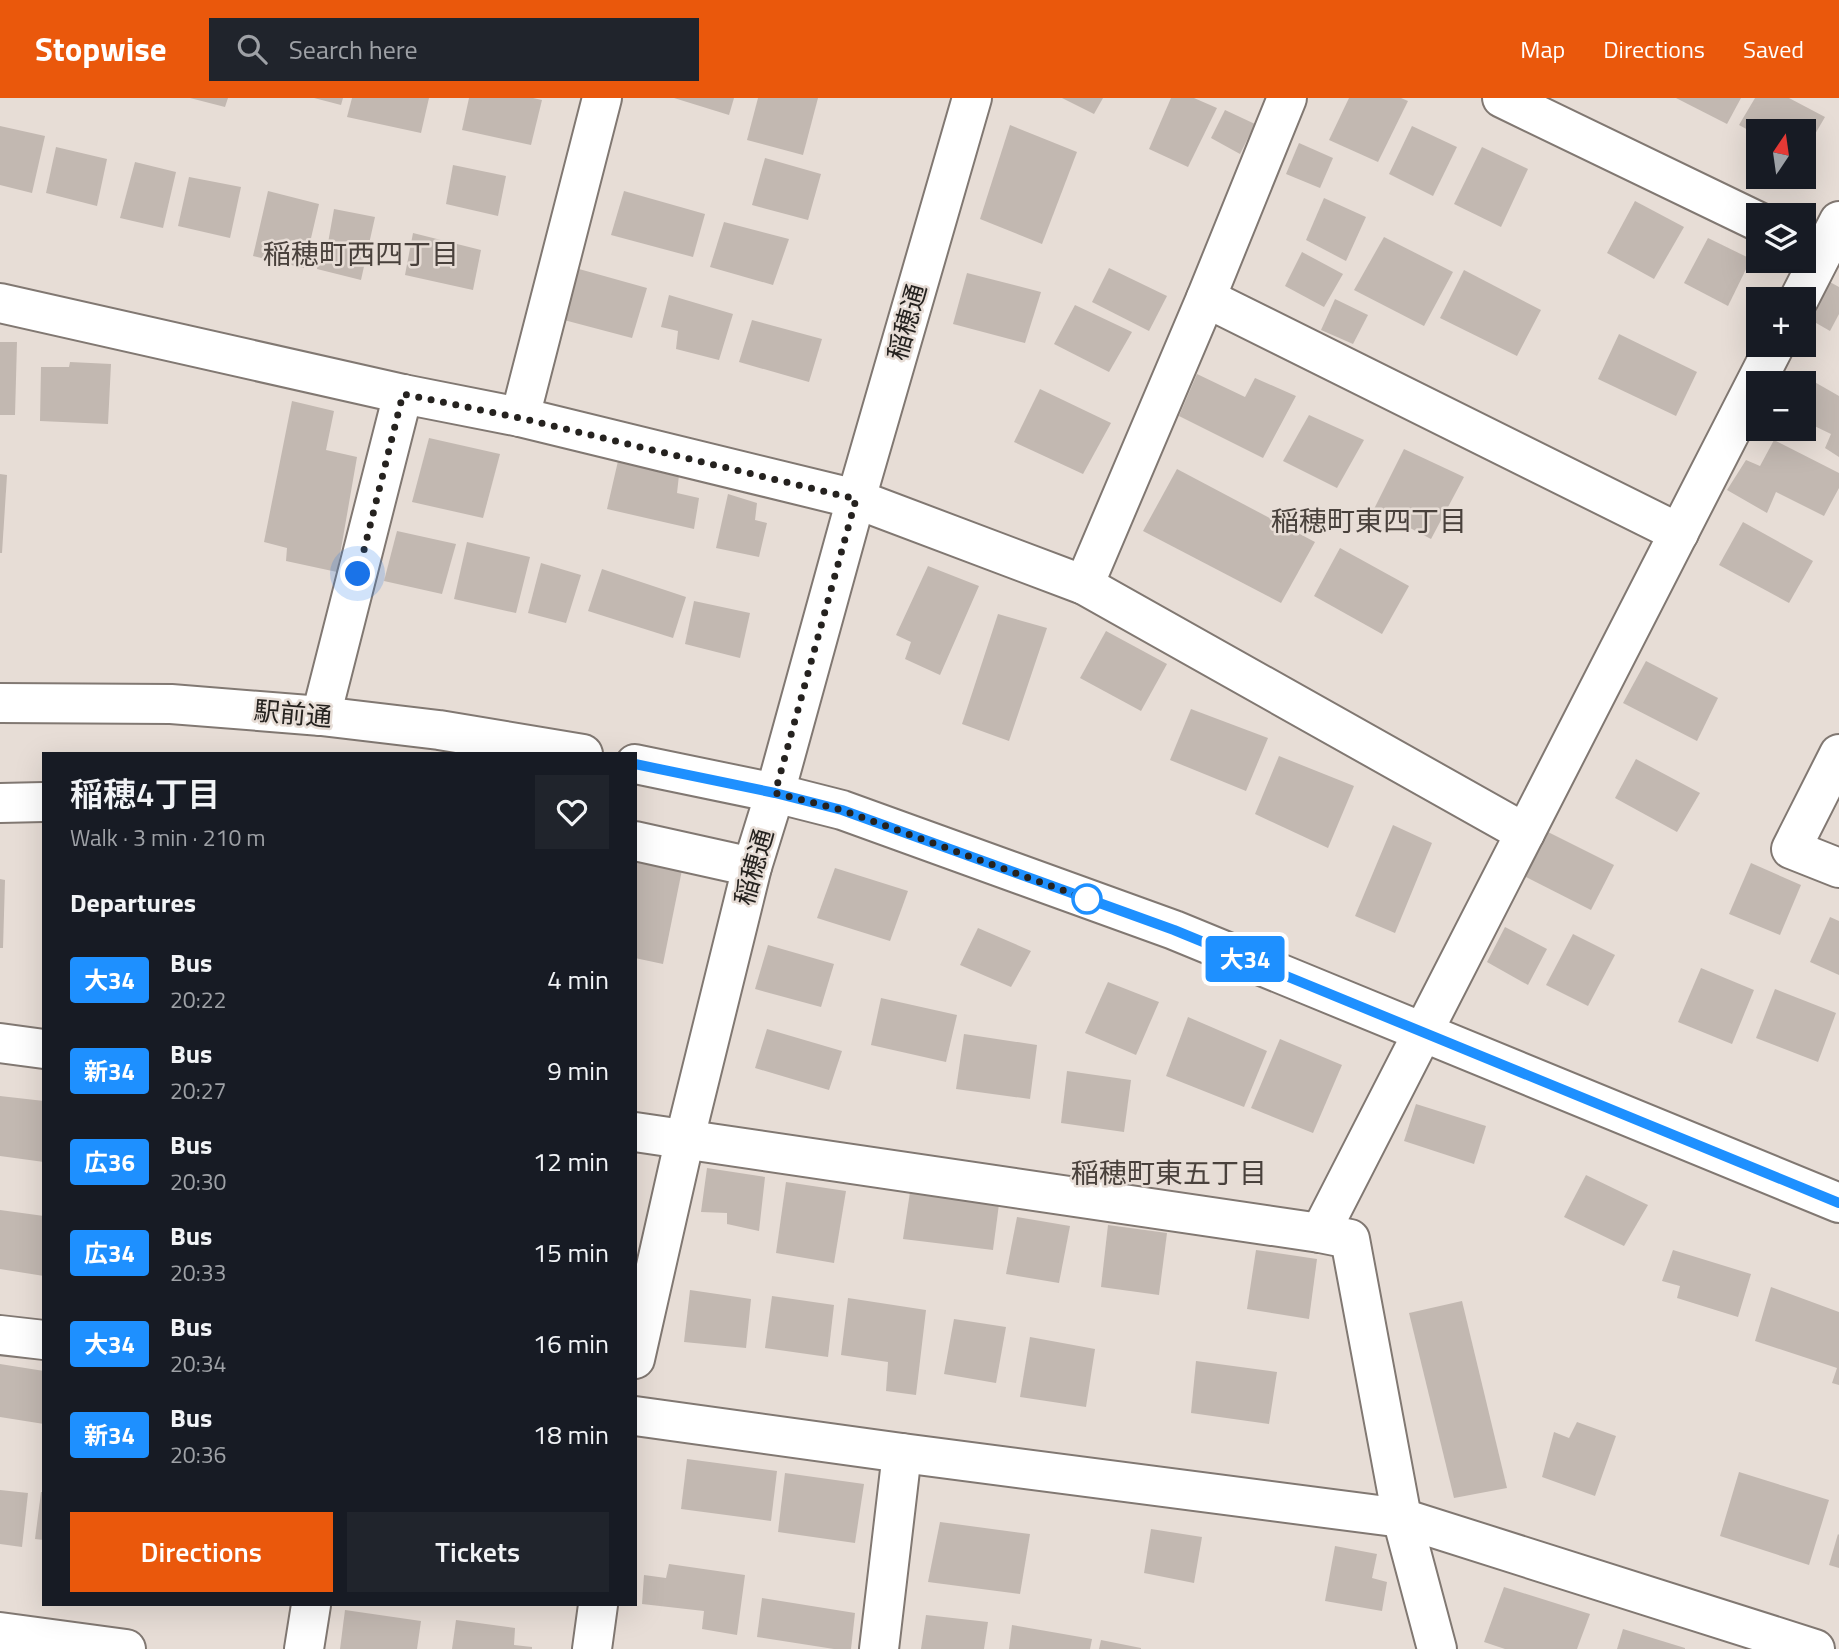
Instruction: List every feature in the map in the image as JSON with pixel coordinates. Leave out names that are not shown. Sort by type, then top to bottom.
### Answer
[{"type":"street","name":"稲穂通","points":[[637,1350],[685,1139],[752,867],[972,98]]},
{"type":"street","points":[[1084,585],[1206,298],[1286,98]]},
{"type":"street","points":[[1502,98],[1746,216]]},
{"type":"street","points":[[520,418],[597,99]]},
{"type":"street","points":[[1804,287],[1822,239]]},
{"type":"street","points":[[1206,298],[1679,533]]},
{"type":"street","points":[[0,303],[520,418],[856,499],[1084,585],[1525,833]]},
{"type":"street","points":[[1320,1233],[1770,357]]},
{"type":"street","points":[[321,716],[403,394]]},
{"type":"street","name":"駅前通","points":[[0,703],[171,704],[321,716],[439,730],[571,752]]},
{"type":"street","points":[[1839,754],[1791,849],[1839,868]]},
{"type":"street","points":[[637,764],[842,810],[1174,930],[1839,1203]]},
{"type":"street","points":[[0,803],[42,802]]},
{"type":"street","points":[[637,841],[752,867]]},
{"type":"street","points":[[0,1043],[42,1049]]},
{"type":"street","points":[[637,1132],[1350,1239],[1402,1518],[1437,1649]]},
{"type":"street","points":[[0,1335],[42,1340]]},
{"type":"street","points":[[637,1416],[1402,1518],[1815,1649]]},
{"type":"street","points":[[878,1649],[902,1453]]},
{"type":"street","points":[[304,1649],[310,1606]]},
{"type":"street","points":[[592,1649],[598,1606]]},
{"type":"street","points":[[0,1632],[126,1649]]},
{"type":"building","points":[[190,98],[228,98],[225,107]]},
{"type":"building","points":[[314,98],[343,98],[341,105]]},
{"type":"building","points":[[352,98],[429,98],[421,133],[347,117]]},
{"type":"building","points":[[469,98],[542,100],[531,145],[462,130]]},
{"type":"building","points":[[674,98],[734,98],[729,115]]},
{"type":"building","points":[[758,98],[818,98],[803,155],[747,140]]},
{"type":"building","points":[[1062,98],[1103,98],[1094,114]]},
{"type":"building","points":[[1171,98],[1194,98],[1217,108],[1188,167],[1149,149]]},
{"type":"building","points":[[1349,98],[1401,98],[1408,101],[1378,162],[1329,140]]},
{"type":"building","points":[[1676,98],[1741,98],[1727,124]]},
{"type":"building","points":[[1755,98],[1789,98],[1825,117],[1816,132],[1816,119],[1746,119],[1746,129],[1739,125]]},
{"type":"building","points":[[1225,110],[1255,124],[1240,154],[1211,138]]},
{"type":"building","points":[[1010,125],[1077,152],[1042,244],[980,219]]},
{"type":"building","points":[[0,126],[45,136],[32,193],[0,185]]},
{"type":"building","points":[[1412,126],[1457,147],[1433,196],[1389,174]]},
{"type":"building","points":[[1299,143],[1333,158],[1320,188],[1286,174]]},
{"type":"building","points":[[56,147],[107,159],[97,206],[46,193]]},
{"type":"building","points":[[1482,147],[1528,169],[1501,227],[1454,204]]},
{"type":"building","points":[[765,158],[821,174],[808,220],[752,205]]},
{"type":"building","points":[[135,162],[176,172],[163,228],[120,218]]},
{"type":"building","points":[[453,165],[506,176],[498,216],[446,204]]},
{"type":"building","points":[[189,177],[241,187],[230,238],[178,226]]},
{"type":"building","points":[[268,191],[319,204],[304,268],[253,256]]},
{"type":"building","points":[[624,191],[705,214],[693,257],[611,235]]},
{"type":"building","points":[[1324,198],[1366,217],[1346,261],[1306,240]]},
{"type":"building","points":[[1635,201],[1684,227],[1654,279],[1607,253]]},
{"type":"building","points":[[334,209],[375,217],[361,280],[317,269],[322,241],[328,243]]},
{"type":"building","points":[[724,222],[789,239],[773,285],[710,267]]},
{"type":"building","points":[[413,233],[481,250],[473,290],[405,275]]},
{"type":"building","points":[[1384,237],[1453,272],[1424,326],[1354,290]]},
{"type":"building","points":[[1708,238],[1746,257],[1746,269],[1728,306],[1684,283]]},
{"type":"building","points":[[1302,252],[1343,274],[1324,307],[1285,286]]},
{"type":"building","points":[[1109,268],[1167,296],[1149,331],[1092,302]]},
{"type":"building","points":[[579,269],[647,288],[632,338],[564,320]]},
{"type":"building","points":[[1464,270],[1541,310],[1517,356],[1440,318]]},
{"type":"building","points":[[967,273],[1041,292],[1025,343],[953,324]]},
{"type":"building","points":[[1817,275],[1839,287],[1839,314],[1830,331],[1816,323],[1816,287],[1813,287]]},
{"type":"building","points":[[669,295],[733,314],[719,360],[676,349],[678,331],[661,327]]},
{"type":"building","points":[[1335,299],[1368,315],[1353,344],[1321,330]]},
{"type":"building","points":[[1075,305],[1132,332],[1109,372],[1054,344]]},
{"type":"building","points":[[752,320],[822,339],[809,382],[739,362]]},
{"type":"building","points":[[1619,334],[1697,372],[1676,416],[1598,379]]},
{"type":"building","points":[[0,342],[17,342],[15,415],[0,415]]},
{"type":"building","points":[[70,362],[111,364],[108,424],[40,421],[41,367],[69,367]]},
{"type":"building","points":[[1197,374],[1245,397],[1255,378],[1296,396],[1263,458],[1179,416]]},
{"type":"building","points":[[1816,383],[1839,396],[1839,457],[1825,448],[1831,434],[1816,427]]},
{"type":"building","points":[[1040,389],[1111,423],[1083,474],[1014,442]]},
{"type":"building","points":[[292,401],[334,411],[326,450],[357,457],[337,572],[286,561],[287,548],[264,542]]},
{"type":"building","points":[[1309,415],[1364,440],[1337,488],[1283,461]]},
{"type":"building","points":[[429,438],[500,454],[483,518],[412,502]]},
{"type":"building","points":[[1773,441],[1776,441],[1839,473],[1839,488],[1824,516],[1776,492],[1767,513],[1727,490],[1746,460],[1760,466]]},
{"type":"building","points":[[1404,449],[1464,477],[1431,539],[1374,509]]},
{"type":"building","points":[[618,461],[679,475],[677,493],[699,498],[694,529],[607,509]]},
{"type":"building","points":[[1177,469],[1315,542],[1281,603],[1143,531]]},
{"type":"building","points":[[0,474],[7,475],[2,553],[0,553]]},
{"type":"building","points":[[728,494],[757,503],[755,520],[767,523],[759,557],[716,548]]},
{"type":"building","points":[[1743,522],[1813,561],[1789,603],[1719,565]]},
{"type":"building","points":[[397,531],[456,544],[442,594],[384,581]]},
{"type":"building","points":[[467,542],[530,557],[516,613],[454,599]]},
{"type":"building","points":[[1340,548],[1409,586],[1382,634],[1314,596]]},
{"type":"building","points":[[541,563],[581,575],[566,623],[528,613]]},
{"type":"building","points":[[928,566],[979,586],[940,675],[905,659],[911,642],[896,635]]},
{"type":"building","points":[[602,569],[686,597],[673,638],[588,611]]},
{"type":"building","points":[[694,601],[750,613],[740,658],[685,644]]},
{"type":"building","points":[[998,614],[1047,628],[1009,741],[962,724]]},
{"type":"building","points":[[1106,631],[1167,664],[1141,711],[1080,678]]},
{"type":"building","points":[[1646,661],[1718,698],[1697,741],[1623,703]]},
{"type":"building","points":[[1191,709],[1268,738],[1246,791],[1170,760]]},
{"type":"building","points":[[1279,756],[1354,786],[1328,848],[1255,814]]},
{"type":"building","points":[[1636,759],[1700,793],[1677,832],[1615,798]]},
{"type":"building","points":[[1393,825],[1432,843],[1395,933],[1355,916]]},
{"type":"building","points":[[1544,830],[1614,865],[1591,910],[1520,874]]},
{"type":"building","points":[[637,855],[683,865],[663,964],[637,958]]},
{"type":"building","points":[[1751,863],[1801,885],[1780,935],[1729,914]]},
{"type":"building","points":[[835,868],[908,891],[890,941],[817,918]]},
{"type":"building","points":[[0,879],[5,880],[3,948],[0,948]]},
{"type":"building","points":[[1830,917],[1839,921],[1839,975],[1810,962]]},
{"type":"building","points":[[1505,927],[1547,949],[1528,985],[1487,962]]},
{"type":"building","points":[[978,928],[1031,951],[1011,987],[960,965]]},
{"type":"building","points":[[1573,934],[1615,955],[1588,1006],[1546,985]]},
{"type":"building","points":[[768,945],[834,964],[821,1007],[755,989]]},
{"type":"building","points":[[1701,968],[1754,990],[1732,1044],[1678,1022]]},
{"type":"building","points":[[1108,982],[1159,1002],[1136,1055],[1085,1033]]},
{"type":"building","points":[[1775,989],[1836,1013],[1818,1062],[1756,1038]]},
{"type":"building","points":[[881,998],[957,1015],[946,1062],[871,1045]]},
{"type":"building","points":[[1188,1017],[1267,1051],[1244,1107],[1166,1076]]},
{"type":"building","points":[[767,1029],[842,1051],[829,1090],[755,1068]]},
{"type":"building","points":[[964,1034],[1037,1045],[1030,1099],[956,1089]]},
{"type":"building","points":[[1280,1039],[1342,1065],[1313,1133],[1251,1108]]},
{"type":"building","points":[[1067,1071],[1131,1080],[1124,1132],[1061,1123]]},
{"type":"building","points":[[0,1096],[42,1101],[42,1162],[0,1156]]},
{"type":"building","points":[[1416,1104],[1486,1126],[1474,1164],[1404,1141]]},
{"type":"building","points":[[707,1168],[765,1177],[759,1231],[727,1224],[727,1213],[701,1212]]},
{"type":"building","points":[[1586,1175],[1648,1205],[1624,1246],[1564,1217]]},
{"type":"building","points":[[786,1182],[846,1191],[834,1263],[776,1253]]},
{"type":"building","points":[[910,1192],[999,1204],[993,1250],[903,1239]]},
{"type":"building","points":[[0,1210],[42,1216],[42,1276],[0,1269]]},
{"type":"building","points":[[1017,1217],[1070,1226],[1059,1283],[1006,1274]]},
{"type":"building","points":[[1108,1225],[1167,1233],[1159,1295],[1101,1287]]},
{"type":"building","points":[[1256,1250],[1317,1259],[1309,1319],[1247,1309]]},
{"type":"building","points":[[1673,1250],[1751,1274],[1738,1317],[1677,1298],[1680,1286],[1662,1281]]},
{"type":"building","points":[[1771,1287],[1839,1312],[1839,1385],[1832,1383],[1837,1368],[1755,1341]]},
{"type":"building","points":[[690,1290],[751,1299],[746,1348],[684,1342]]},
{"type":"building","points":[[772,1296],[834,1305],[828,1357],[765,1348]]},
{"type":"building","points":[[848,1298],[926,1310],[916,1395],[886,1391],[888,1362],[841,1355]]},
{"type":"building","points":[[1462,1301],[1507,1488],[1454,1498],[1409,1313]]},
{"type":"building","points":[[954,1319],[1006,1327],[996,1383],[944,1374]]},
{"type":"building","points":[[1030,1337],[1095,1349],[1086,1407],[1020,1397]]},
{"type":"building","points":[[1196,1361],[1277,1372],[1269,1424],[1191,1413]]},
{"type":"building","points":[[0,1364],[42,1371],[42,1424],[0,1417]]},
{"type":"building","points":[[1577,1422],[1616,1436],[1595,1496],[1542,1477],[1554,1432],[1569,1438]]},
{"type":"building","points":[[687,1459],[777,1471],[771,1521],[681,1509]]},
{"type":"building","points":[[1739,1472],[1829,1500],[1809,1565],[1720,1536]]},
{"type":"building","points":[[785,1473],[864,1484],[855,1543],[778,1532]]},
{"type":"building","points":[[0,1490],[28,1493],[22,1547],[0,1544]]},
{"type":"building","points":[[41,1492],[42,1492],[42,1540],[35,1539]]},
{"type":"building","points":[[940,1522],[1030,1534],[1020,1594],[928,1582]]},
{"type":"building","points":[[1151,1529],[1202,1537],[1194,1583],[1144,1573]]},
{"type":"building","points":[[1839,1535],[1839,1568],[1829,1565]]},
{"type":"building","points":[[1335,1546],[1377,1554],[1372,1578],[1387,1582],[1382,1611],[1325,1601]]},
{"type":"building","points":[[669,1564],[745,1575],[737,1635],[702,1629],[704,1611],[642,1604],[644,1575],[666,1578]]},
{"type":"building","points":[[1504,1587],[1590,1614],[1577,1649],[1505,1649],[1484,1642]]},
{"type":"building","points":[[762,1598],[855,1613],[851,1649],[834,1649],[757,1637]]},
{"type":"building","points":[[345,1610],[421,1621],[417,1649],[340,1649]]},
{"type":"building","points":[[926,1615],[988,1622],[984,1649],[921,1649]]},
{"type":"building","points":[[456,1620],[515,1628],[514,1645],[532,1649],[452,1649]]},
{"type":"building","points":[[1012,1625],[1092,1639],[1090,1649],[1009,1649]]},
{"type":"building","points":[[1623,1629],[1685,1648],[1685,1649],[1617,1649]]},
{"type":"building","points":[[1101,1640],[1141,1648],[1141,1649],[1099,1649]]},
{"type":"bus line","name":"大34","points":[[637,764],[842,810],[1174,930],[1839,1203]]},
{"type":"district","name":"稲穂町西四丁目","points":[[361,254]]},
{"type":"district","name":"稲穂町東四丁目","points":[[1369,521]]},
{"type":"district","name":"稲穂町東五丁目","points":[[1169,1173]]},
{"type":"route","points":[[358,574],[403,394],[520,418],[856,499],[775,793],[842,810],[1087,899]]}]
